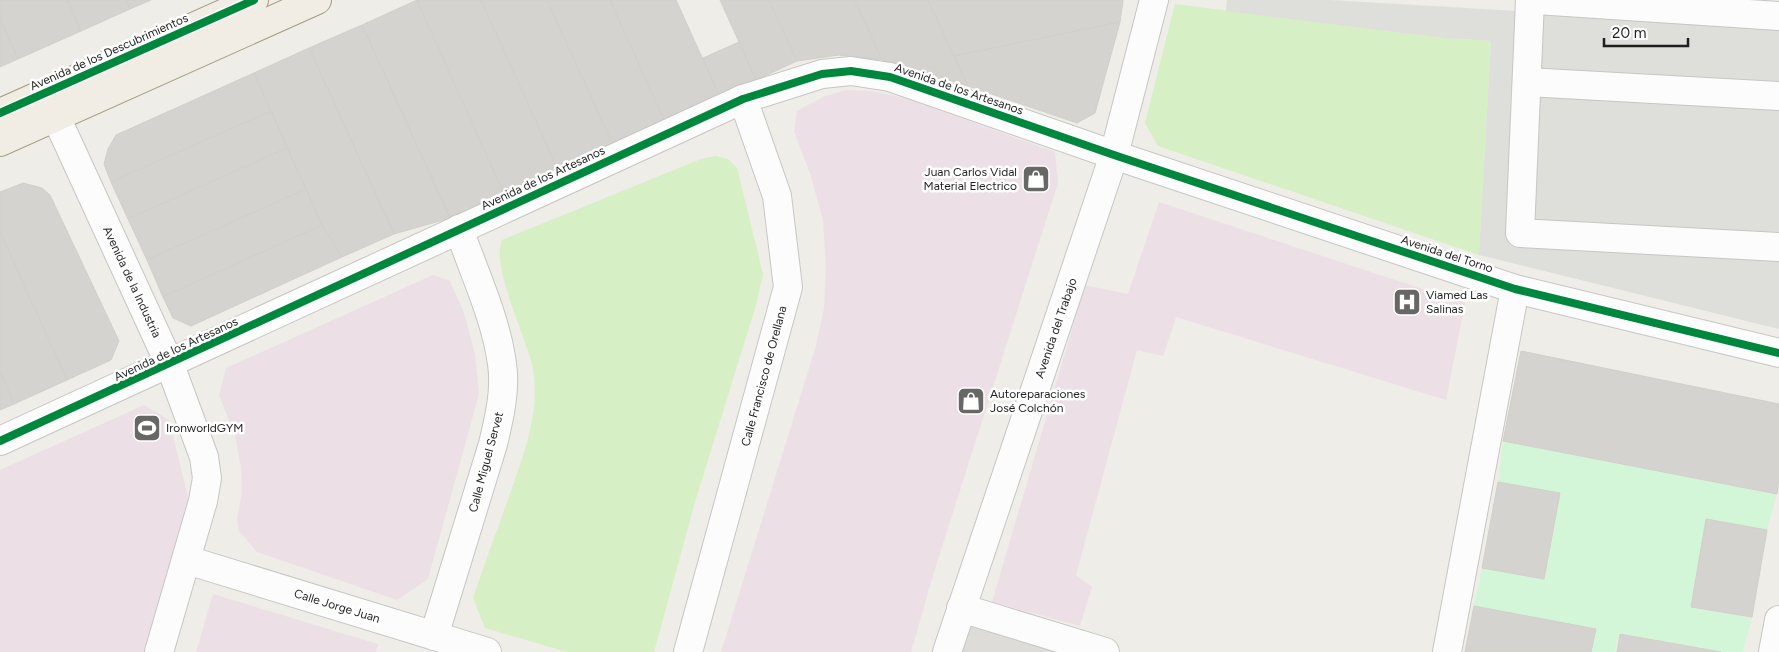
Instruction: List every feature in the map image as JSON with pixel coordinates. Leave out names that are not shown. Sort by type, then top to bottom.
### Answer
[{"type":"main road","name":"Avenida de los Descubrimientos","points":[[0,113],[254,0]]},
{"type":"main road","points":[[0,142],[317,0]]},
{"type":"street","name":"Avenida del Trabajo","points":[[948,652],[961,608],[1114,155],[1154,0]]},
{"type":"street","points":[[1530,0],[1520,233],[1779,247]]},
{"type":"street","points":[[1536,0],[1779,16]]},
{"type":"street","name":"Avenida de los Artesanos","points":[[0,441],[170,365],[459,229],[743,99],[822,74],[851,71],[890,77],[1114,155]]},
{"type":"street","points":[[1527,82],[1779,96]]},
{"type":"street","name":"Calle Francisco de Orellana","points":[[688,652],[788,287],[777,196],[743,99]]},
{"type":"street","name":"Avenida de la Industria","points":[[56,117],[170,365],[204,457],[207,478],[187,560],[159,652]]},
{"type":"street","name":"Avenida del Torno","points":[[1114,155],[1515,289],[1779,353]]},
{"type":"street","name":"Calle Miguel Servet","points":[[434,636],[493,444],[500,417],[502,388],[503,365],[493,324],[459,229]]},
{"type":"street","points":[[1447,652],[1515,289]]},
{"type":"street","name":"Calle Jorge Juan","points":[[187,560],[487,652]]},
{"type":"street","points":[[961,608],[1105,652]]},
{"type":"street","points":[[1773,652],[1779,620]]},
{"type":"shaded area","points":[[1227,0],[1329,0],[1779,26],[1779,329],[1479,255],[1491,41],[1444,38],[1226,11]]},
{"type":"shaded area","points":[[847,90],[872,91],[905,98],[1055,152],[1058,183],[934,572],[911,652],[721,652],[815,349],[824,308],[826,268],[823,221],[811,176],[794,132],[797,111],[825,96]]},
{"type":"shaded area","points":[[1159,202],[1465,303],[1446,400],[1176,317],[1163,356],[1137,350],[1076,575],[1092,587],[1080,626],[992,602],[1085,285],[1128,294]]},
{"type":"shaded area","points":[[433,275],[450,281],[464,313],[475,354],[479,394],[428,579],[397,600],[257,552],[239,531],[237,519],[242,492],[241,467],[235,436],[219,395],[226,368]]},
{"type":"shaded area","points":[[144,405],[169,420],[189,501],[144,652],[0,652],[0,470]]},
{"type":"shaded area","points":[[213,594],[378,644],[376,652],[196,652]]},
{"type":"shaded area","points":[[968,618],[1081,652],[958,652]]},
{"type":"green space","points":[[1175,4],[1444,38],[1491,41],[1479,255],[1158,146],[1145,123]]},
{"type":"green space","points":[[715,156],[728,159],[737,168],[763,274],[756,305],[695,502],[654,652],[567,652],[485,628],[473,598],[523,456],[535,401],[535,382],[532,364],[510,301],[501,266],[500,252],[502,240],[701,159]]},
{"type":"green space","points":[[1503,441],[1777,494],[1767,530],[1707,519],[1691,607],[1752,617],[1743,652],[1721,652],[1619,633],[1615,652],[1591,652],[1595,629],[1474,606],[1482,568],[1560,493],[1498,482]]},
{"type":"building","points":[[0,0],[67,0],[81,31],[18,59],[0,19]]},
{"type":"building","points":[[67,0],[126,0],[130,9],[81,31]]},
{"type":"building","points":[[126,0],[151,0],[130,9]]},
{"type":"building","points":[[417,0],[504,194],[450,218],[362,25]]},
{"type":"building","points":[[417,0],[481,0],[558,170],[504,194]]},
{"type":"building","points":[[481,0],[547,0],[613,145],[558,170]]},
{"type":"building","points":[[547,0],[610,0],[665,122],[613,145]]},
{"type":"building","points":[[610,0],[676,0],[720,97],[665,122]]},
{"type":"building","points":[[720,0],[769,0],[797,61],[756,80]]},
{"type":"building","points":[[769,0],[855,0],[882,60],[839,55],[797,61]]},
{"type":"building","points":[[855,0],[928,0],[968,86],[882,60]]},
{"type":"building","points":[[928,0],[1123,0],[1120,22],[954,56]]},
{"type":"building","points":[[0,19],[18,59],[0,67]]},
{"type":"building","points":[[1120,22],[1095,113],[1077,123],[968,86],[954,56]]},
{"type":"building","points":[[362,25],[450,218],[394,234],[309,48]]},
{"type":"building","points":[[739,42],[756,80],[720,97],[703,58]]},
{"type":"building","points":[[309,48],[394,234],[342,257],[322,225],[254,73]]},
{"type":"building","points":[[254,73],[271,111],[111,182],[104,164],[108,149],[116,135]]},
{"type":"building","points":[[271,111],[287,148],[128,219],[111,182]]},
{"type":"building","points":[[287,148],[306,189],[147,260],[128,219]]},
{"type":"building","points":[[23,183],[42,188],[50,195],[119,341],[111,360],[67,380],[0,232],[0,192]]},
{"type":"building","points":[[306,189],[322,225],[163,297],[147,260]]},
{"type":"building","points":[[322,225],[342,257],[191,326],[173,318],[163,297]]},
{"type":"building","points":[[0,232],[67,380],[14,404],[0,371]]},
{"type":"building","points":[[1521,351],[1779,404],[1779,478],[1777,494],[1503,441]]},
{"type":"building","points":[[0,371],[14,404],[0,410]]},
{"type":"building","points":[[1498,482],[1560,493],[1544,579],[1482,568]]},
{"type":"building","points":[[1706,519],[1767,530],[1752,617],[1691,607]]},
{"type":"building","points":[[1474,606],[1596,629],[1591,652],[1465,652]]},
{"type":"building","points":[[1620,634],[1721,652],[1617,652]]},
{"type":"cycle path","points":[[0,113],[254,0]]},
{"type":"cycle path","points":[[0,441],[743,99],[822,74],[851,71],[890,77],[1114,155],[1515,289],[1779,353]]},
{"type":"place","name":"Juan Carlos Vidal Material Electrico","points":[[1036,179]]},
{"type":"place","name":"Viamed Las Salinas","points":[[1407,302]]},
{"type":"place","name":"Autoreparaciones José Colchón","points":[[971,401]]},
{"type":"place","name":"IronworldGYM","points":[[147,428]]}]
